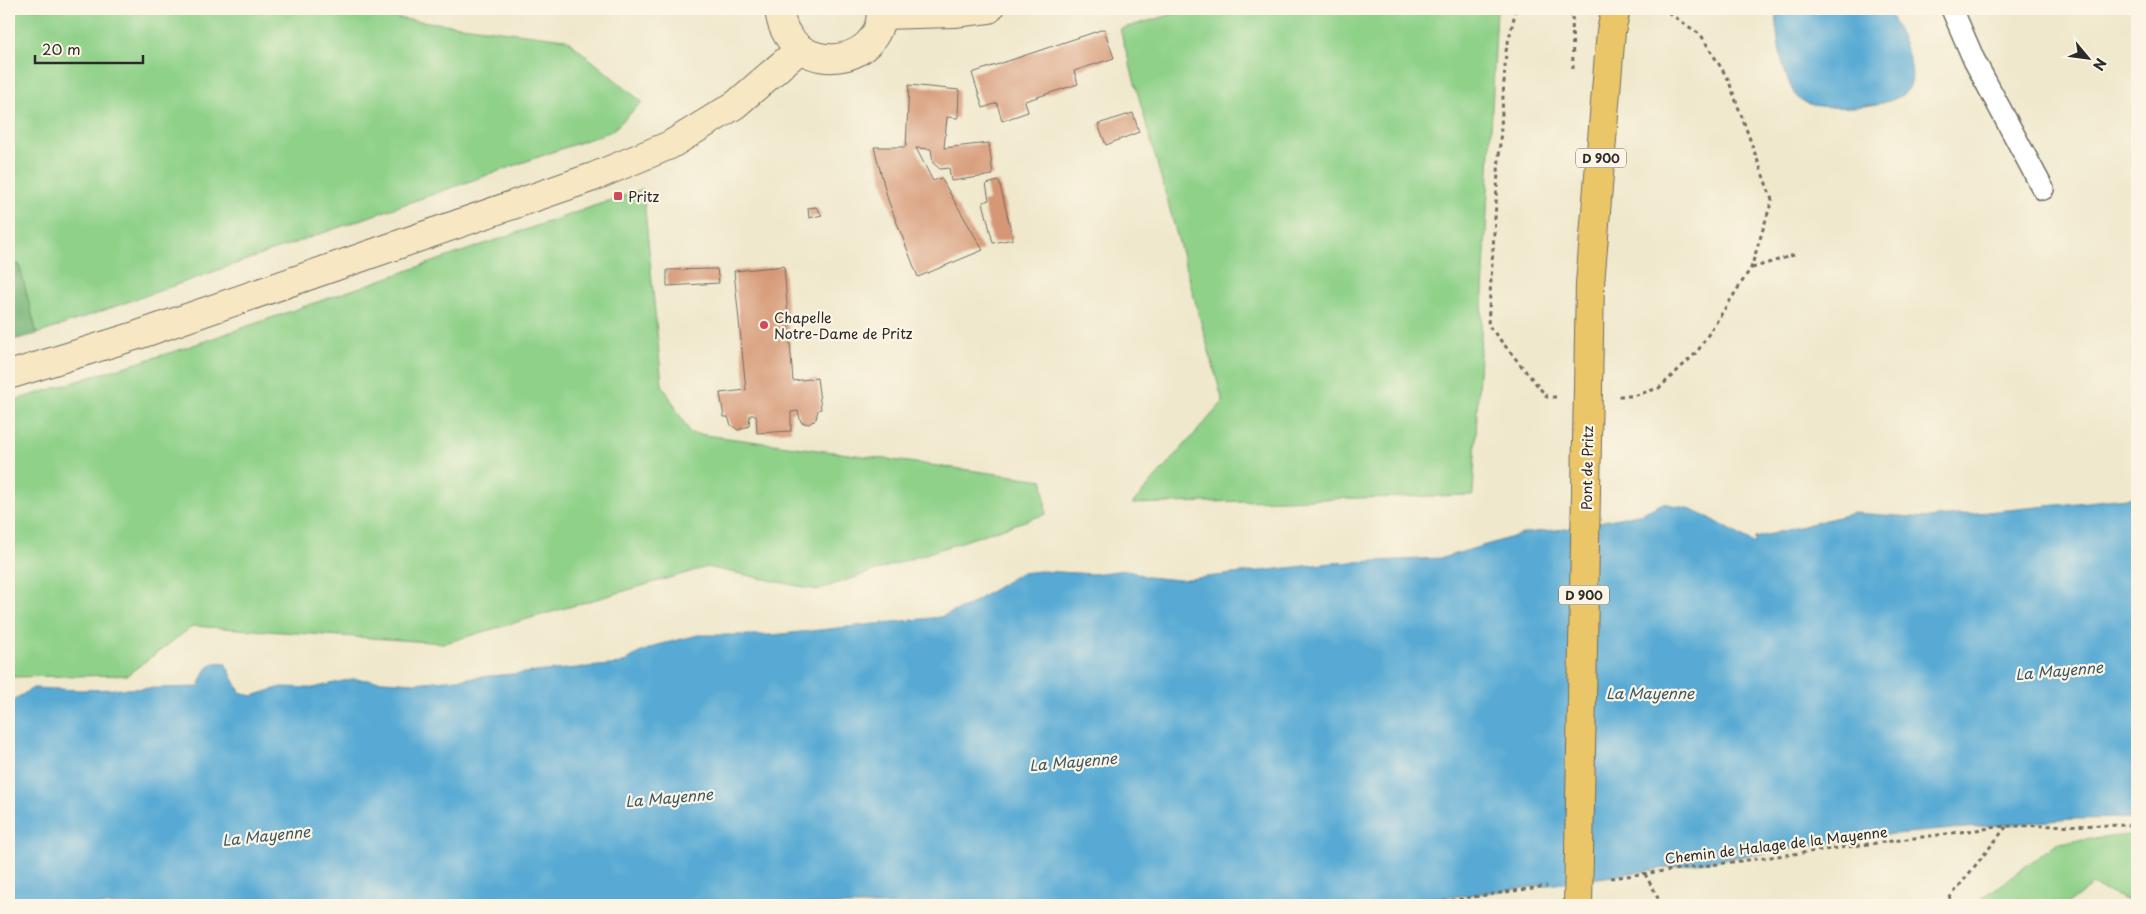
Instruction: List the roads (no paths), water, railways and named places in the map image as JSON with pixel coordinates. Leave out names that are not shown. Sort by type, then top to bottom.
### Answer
[{"type":"main road","points":[[780,9],[782,25],[789,38],[800,49],[815,57],[833,59],[850,55],[865,46],[876,32],[881,12],[954,13],[989,9]]},
{"type":"main road","name":"Pont de Pritz","points":[[1578,905],[1590,284],[1611,16]]},
{"type":"main road","points":[[9,375],[156,328],[593,176],[670,145],[735,105],[800,49]]},
{"type":"lane","points":[[1952,9],[1974,60],[2043,189]]},
{"type":"water","points":[[1778,9],[1888,9],[1909,59],[1912,80],[1909,88],[1902,95],[1890,101],[1859,107],[1826,107],[1803,102],[1791,86],[1781,59],[1777,30]]},
{"type":"water","name":"La Mayenne","points":[[2137,497],[2137,818],[2072,819],[1883,835],[1572,882],[1452,897],[1414,898],[1376,905],[9,905],[9,703],[33,688],[81,690],[199,687],[207,669],[219,663],[225,663],[240,692],[252,696],[281,687],[313,688],[352,679],[414,683],[621,664],[637,654],[658,645],[698,635],[773,635],[940,617],[966,607],[1020,573],[1041,571],[1094,574],[1125,570],[1148,577],[1179,580],[1332,563],[1442,558],[1526,533],[1565,529],[1643,513],[1663,503],[1687,508],[1710,518],[1755,544],[1755,538],[1854,513],[1928,518]]},
{"type":"place","name":"Pritz","points":[[618,196]]},
{"type":"place","name":"Chapelle Notre-Dame de Pritz","points":[[764,325]]}]
